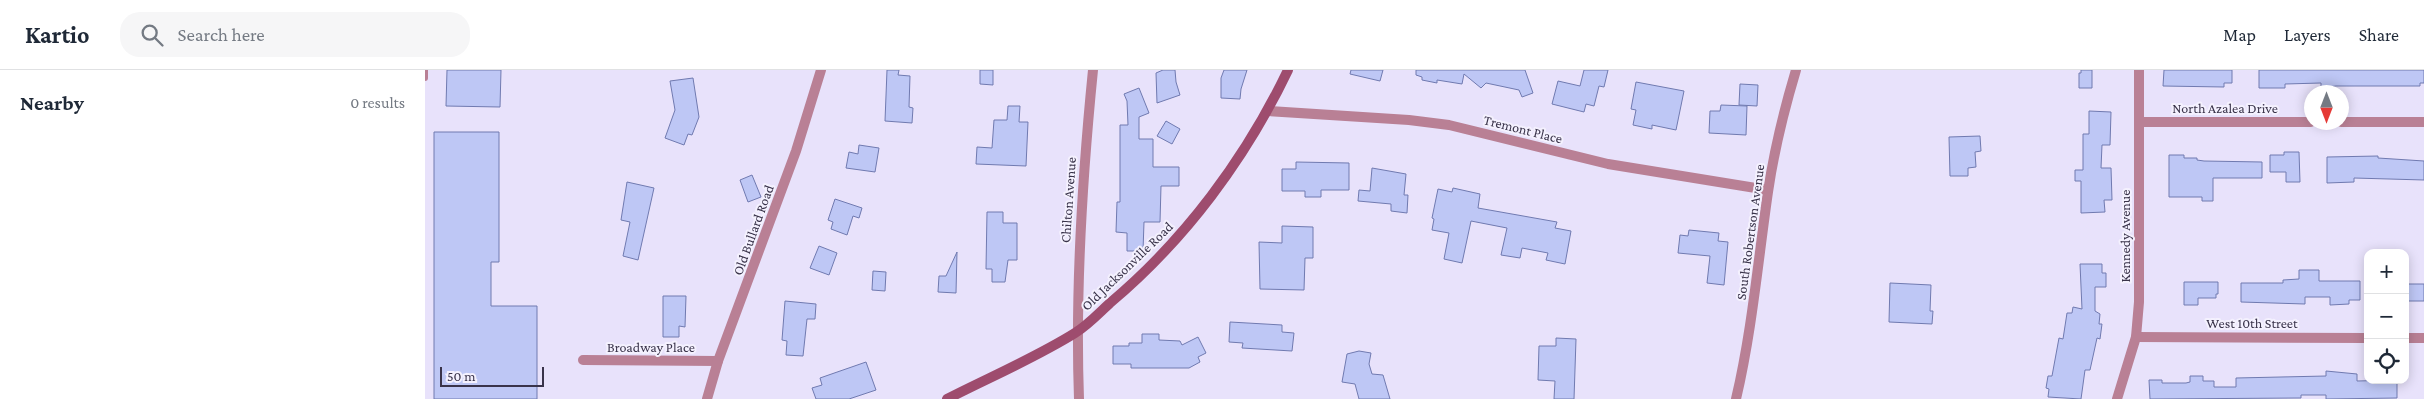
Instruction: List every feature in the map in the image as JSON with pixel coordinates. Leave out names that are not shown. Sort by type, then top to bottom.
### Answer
[{"type":"main road","name":"Old Jacksonville Road","points":[[947,399],[1076,332],[1125,290],[1165,251],[1202,208],[1268,111],[1288,70]]},
{"type":"street","name":"Old Bullard Road","points":[[707,399],[718,361],[793,160],[821,70]]},
{"type":"street","name":"Chilton Avenue","points":[[1079,399],[1076,332],[1080,222],[1093,70]]},
{"type":"street","name":"South Robertson Avenue","points":[[1736,399],[1747,353],[1768,190],[1786,105],[1796,70]]},
{"type":"street","name":"Kennedy Avenue","points":[[2117,399],[2136,337],[2139,302],[2139,70]]},
{"type":"street","name":"Tremont Place","points":[[1268,111],[1409,120],[1449,126],[1608,164],[1768,190]]},
{"type":"street","name":"North Azalea Drive","points":[[2139,122],[2304,122]]},
{"type":"street","points":[[2349,122],[2424,122]]},
{"type":"street","name":"West 10th Street","points":[[2136,337],[2364,338]]},
{"type":"street","points":[[2409,338],[2424,338]]},
{"type":"street","name":"Broadway Place","points":[[583,360],[718,361]]},
{"type":"lane","points":[[425,70],[425,78]]},
{"type":"building","points":[[447,70],[501,70],[500,107],[446,106]]},
{"type":"building","points":[[887,70],[899,70],[898,75],[910,76],[909,107],[913,108],[912,123],[885,121]]},
{"type":"building","points":[[980,70],[993,70],[993,85],[980,84]]},
{"type":"building","points":[[1163,70],[1175,70],[1180,95],[1157,103],[1156,73]]},
{"type":"building","points":[[1224,70],[1247,70],[1240,99],[1221,98],[1221,78]]},
{"type":"building","points":[[1351,70],[1383,70],[1380,81],[1350,74]]},
{"type":"building","points":[[1416,70],[1525,70],[1533,93],[1522,97],[1519,90],[1486,83],[1481,88],[1464,74],[1462,84],[1437,80],[1437,83],[1422,80],[1422,77],[1416,75]]},
{"type":"building","points":[[1584,70],[1608,70],[1604,87],[1599,86],[1594,106],[1586,104],[1584,112],[1552,104],[1558,81],[1580,86]]},
{"type":"building","points":[[2081,70],[2092,70],[2092,88],[2079,88],[2079,73],[2081,73]]},
{"type":"building","points":[[2164,70],[2232,70],[2232,83],[2224,83],[2224,87],[2163,86]]},
{"type":"building","points":[[2259,70],[2424,70],[2424,83],[2420,83],[2420,86],[2349,86],[2321,85],[2321,83],[2285,84],[2285,88],[2259,88]]},
{"type":"building","points":[[693,78],[699,117],[692,135],[688,134],[684,145],[665,138],[675,110],[670,81]]},
{"type":"building","points":[[1636,82],[1684,91],[1676,130],[1652,125],[1652,129],[1633,125],[1636,110],[1631,109]]},
{"type":"building","points":[[1740,84],[1758,85],[1757,106],[1739,105]]},
{"type":"building","points":[[1139,88],[1149,113],[1139,117],[1139,139],[1153,139],[1153,167],[1179,167],[1179,186],[1161,186],[1160,222],[1144,222],[1143,251],[1127,251],[1127,233],[1116,232],[1117,202],[1120,202],[1120,125],[1128,125],[1127,101],[1124,94]]},
{"type":"building","points":[[1721,105],[1747,106],[1746,135],[1709,133],[1710,111],[1720,111]]},
{"type":"building","points":[[1008,106],[1020,106],[1019,122],[1028,122],[1026,166],[976,164],[977,147],[992,148],[994,120],[1007,120]]},
{"type":"building","points":[[2089,111],[2111,112],[2110,145],[2102,145],[2101,168],[2111,168],[2112,200],[2104,200],[2105,212],[2081,213],[2081,181],[2075,181],[2075,170],[2083,170],[2083,134],[2089,134]]},
{"type":"building","points":[[1166,121],[1180,129],[1172,144],[1157,136]]},
{"type":"building","points":[[434,132],[499,132],[499,262],[491,262],[491,306],[537,306],[537,399],[434,399]]},
{"type":"building","points":[[1980,136],[1981,151],[1975,152],[1976,167],[1968,168],[1968,176],[1950,176],[1949,137]]},
{"type":"building","points":[[859,145],[879,148],[875,172],[846,168],[849,152],[858,154]]},
{"type":"building","points":[[2284,152],[2299,152],[2300,182],[2286,182],[2286,172],[2270,172],[2270,155],[2284,155]]},
{"type":"building","points":[[2169,155],[2184,155],[2184,158],[2197,158],[2197,160],[2204,161],[2262,162],[2262,178],[2213,178],[2213,201],[2202,201],[2202,197],[2169,197]]},
{"type":"building","points":[[2378,156],[2378,158],[2424,161],[2424,180],[2354,178],[2354,182],[2327,183],[2327,157]]},
{"type":"building","points":[[1296,162],[1349,163],[1349,190],[1321,190],[1321,197],[1305,197],[1305,191],[1282,191],[1282,169],[1296,169]]},
{"type":"building","points":[[1372,168],[1406,174],[1404,195],[1408,195],[1407,213],[1391,211],[1391,204],[1358,201],[1359,190],[1370,191]]},
{"type":"building","points":[[752,175],[761,197],[748,202],[740,180]]},
{"type":"building","points":[[627,182],[654,188],[638,260],[623,256],[630,222],[621,220]]},
{"type":"building","points":[[1453,188],[1480,194],[1478,208],[1557,222],[1555,228],[1571,231],[1565,264],[1546,260],[1548,253],[1522,248],[1520,258],[1501,255],[1507,228],[1471,221],[1462,263],[1444,259],[1449,233],[1432,230],[1434,219],[1432,218],[1438,189],[1452,192]]},
{"type":"building","points":[[835,199],[862,208],[859,218],[853,216],[847,235],[831,229],[833,222],[828,220]]},
{"type":"building","points":[[987,212],[1003,212],[1003,223],[1017,223],[1017,260],[1008,260],[1005,282],[992,282],[992,269],[986,269]]},
{"type":"building","points":[[1282,226],[1313,227],[1313,258],[1305,258],[1304,290],[1260,289],[1259,242],[1282,243]]},
{"type":"building","points":[[1689,230],[1719,233],[1718,241],[1728,242],[1724,285],[1707,283],[1710,256],[1678,253],[1680,235],[1688,236]]},
{"type":"building","points":[[819,246],[837,253],[829,275],[810,268]]},
{"type":"building","points":[[957,252],[956,293],[938,292],[939,276],[946,276]]},
{"type":"building","points":[[2080,264],[2102,264],[2102,273],[2106,273],[2106,287],[2095,287],[2095,311],[2100,314],[2099,324],[2102,324],[2100,339],[2097,338],[2090,370],[2085,370],[2081,399],[2048,397],[2049,389],[2046,388],[2048,376],[2052,376],[2059,338],[2063,339],[2067,313],[2072,313],[2073,307],[2082,309]]},
{"type":"building","points":[[2299,270],[2319,270],[2319,281],[2360,281],[2360,300],[2349,300],[2349,304],[2330,305],[2330,297],[2305,297],[2305,304],[2241,302],[2241,283],[2283,283],[2283,280],[2299,279]]},
{"type":"building","points":[[873,271],[886,272],[885,291],[872,290]]},
{"type":"building","points":[[2184,282],[2218,282],[2218,294],[2216,294],[2216,298],[2198,298],[2198,305],[2184,305]]},
{"type":"building","points":[[1890,283],[1931,285],[1930,311],[1933,311],[1932,324],[1889,322]]},
{"type":"building","points":[[2409,284],[2424,284],[2424,301],[2409,301]]},
{"type":"building","points":[[663,296],[686,296],[685,327],[679,326],[679,337],[663,337]]},
{"type":"building","points":[[785,301],[816,304],[815,319],[807,319],[803,356],[786,355],[787,341],[782,340]]},
{"type":"building","points":[[1230,322],[1282,325],[1282,332],[1294,333],[1292,351],[1242,348],[1243,343],[1229,342]]},
{"type":"building","points":[[1142,334],[1159,334],[1159,340],[1180,341],[1182,345],[1198,337],[1206,353],[1198,357],[1200,362],[1189,368],[1131,368],[1131,364],[1113,364],[1113,346],[1129,346],[1129,343],[1142,343]]},
{"type":"building","points":[[1556,338],[1576,339],[1574,399],[1554,399],[1555,381],[1538,380],[1539,346],[1556,346]]},
{"type":"building","points":[[1359,351],[1371,353],[1369,364],[1372,374],[1383,375],[1390,399],[1359,399],[1355,384],[1342,382],[1347,354]]},
{"type":"building","points":[[866,362],[876,390],[849,399],[816,399],[812,388],[822,385],[820,378]]},
{"type":"building","points":[[2326,371],[2357,374],[2357,381],[2364,381],[2364,384],[2397,384],[2397,398],[2326,399],[2326,395],[2301,395],[2301,398],[2150,399],[2149,380],[2162,380],[2162,383],[2186,383],[2190,382],[2190,376],[2203,376],[2203,381],[2214,381],[2214,387],[2236,387],[2236,378],[2326,376]]}]
